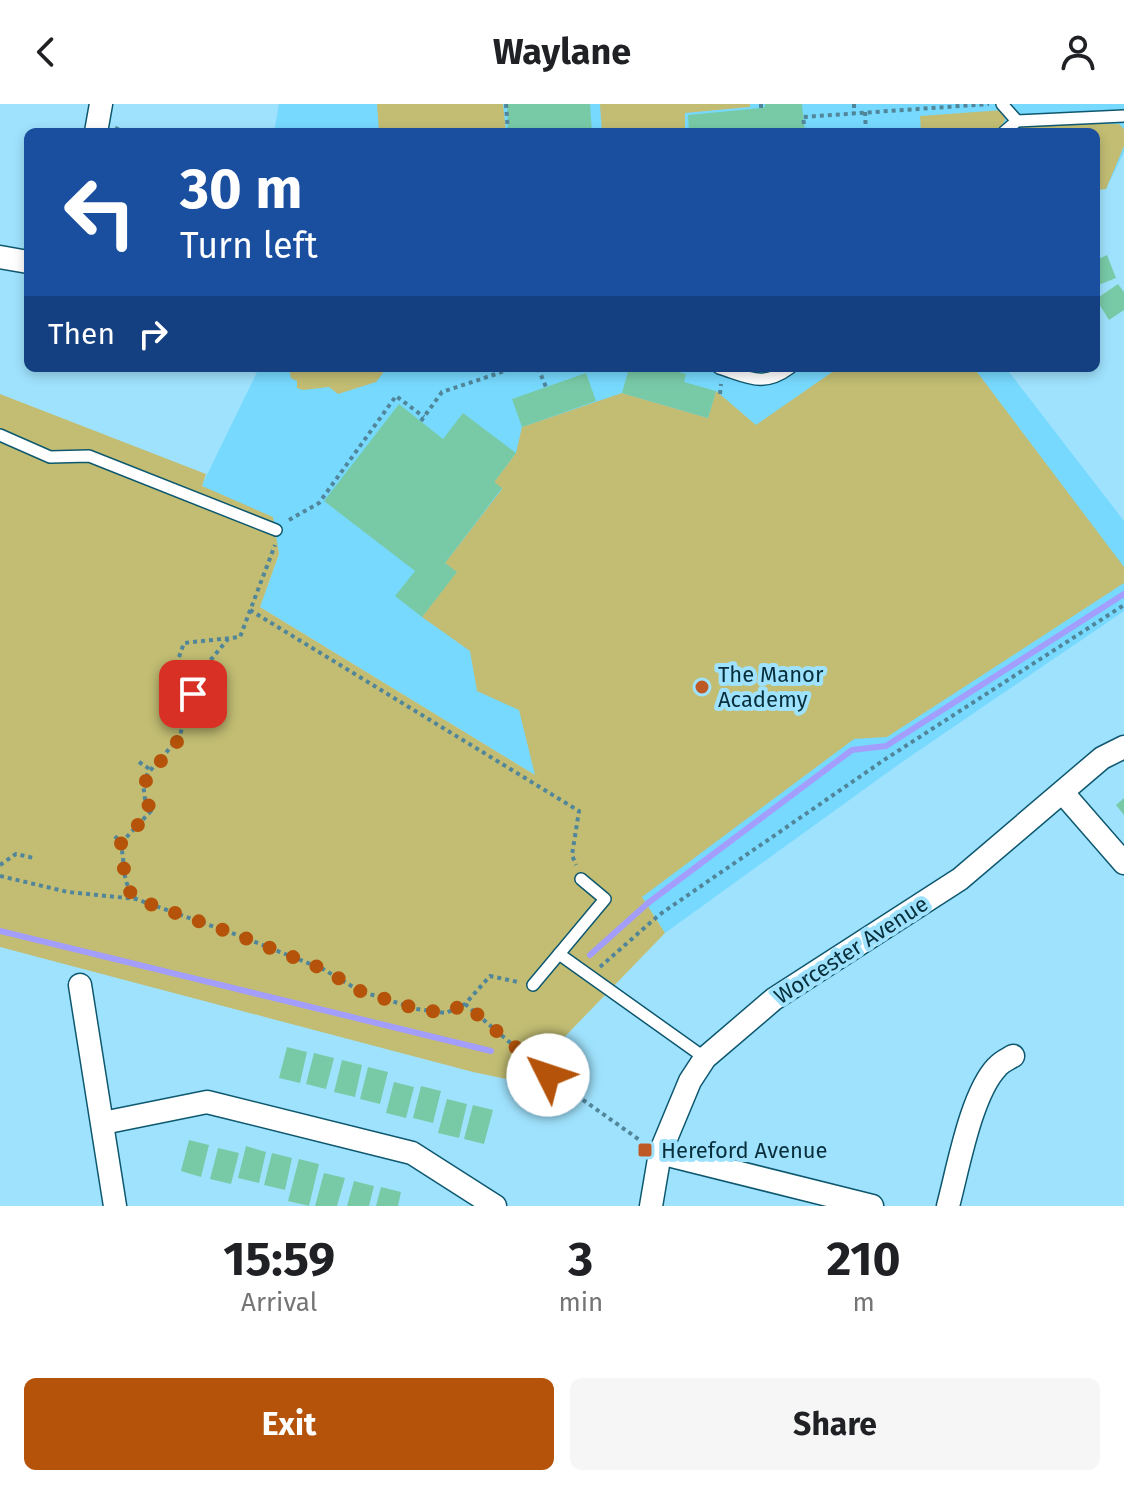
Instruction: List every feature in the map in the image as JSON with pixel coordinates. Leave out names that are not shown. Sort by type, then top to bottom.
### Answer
[{"type":"street","points":[[97,128],[101,104]]},
{"type":"street","points":[[1,261],[24,262]]},
{"type":"street","name":"Worcester Avenue","points":[[651,1206],[660,1153],[690,1081],[705,1058],[774,999],[960,879],[1102,758],[1124,747]]},
{"type":"street","points":[[1063,793],[1124,863]]},
{"type":"street","points":[[80,985],[115,1206]]},
{"type":"street","points":[[948,1206],[969,1126],[982,1091],[997,1066],[1013,1056]]},
{"type":"street","points":[[103,1123],[207,1102],[412,1153],[495,1206]]},
{"type":"street","points":[[660,1153],[872,1206]]},
{"type":"lane","points":[[1002,104],[1017,121]]},
{"type":"lane","points":[[1009,128],[1017,121],[1124,116]]},
{"type":"lane","points":[[731,372],[758,381],[776,379],[785,372]]},
{"type":"lane","points":[[0,435],[50,457],[89,456],[279,533]]},
{"type":"lane","points":[[533,985],[605,899],[581,879]]},
{"type":"lane","points":[[559,954],[705,1058]]},
{"type":"path","points":[[506,104],[508,128]]},
{"type":"path","points":[[854,104],[854,113]]},
{"type":"path","points":[[804,128],[803,117],[989,104]]},
{"type":"path","points":[[865,112],[866,128]]},
{"type":"path","points":[[179,657],[184,643],[240,637],[279,533],[290,519],[319,503],[396,396],[422,419],[442,392],[502,372]]},
{"type":"path","points":[[540,372],[546,387]]},
{"type":"path","points":[[589,976],[659,915],[884,760],[1124,605]]},
{"type":"path","points":[[250,610],[579,811],[572,855],[581,879]]},
{"type":"path","points":[[121,843],[151,811],[143,784],[179,738],[204,668],[228,639]]},
{"type":"path","points":[[139,762],[151,770]]},
{"type":"path","points":[[115,836],[121,843],[126,887],[136,899]]},
{"type":"path","points":[[0,865],[16,854],[34,858]]},
{"type":"path","points":[[0,876],[68,892],[136,899],[323,969],[360,991],[417,1009],[446,1013],[465,1004],[490,976],[533,985]]},
{"type":"path","points":[[465,1004],[548,1075],[660,1153]]},
{"type":"shaded area","points":[[279,104],[1124,104],[1124,152],[1106,189],[1100,190],[1100,128],[275,128]]},
{"type":"shaded area","points":[[377,104],[503,104],[506,128],[379,128]]},
{"type":"shaded area","points":[[600,104],[750,104],[750,107],[685,113],[685,128],[602,128]]},
{"type":"shaded area","points":[[1003,110],[1005,120],[1000,128],[921,128],[920,116]]},
{"type":"shaded area","points":[[1030,123],[1119,124],[1124,129],[1124,146],[1106,189],[1100,190],[1100,128],[1019,128]]},
{"type":"shaded area","name":"The Manor Academy","points":[[257,372],[1009,372],[1124,521],[1124,611],[902,762],[665,933],[576,800],[260,607],[279,554],[202,485]]},
{"type":"shaded area","points":[[290,372],[383,373],[376,382],[338,394],[329,387],[297,388],[297,381],[291,378]]},
{"type":"shaded area","points":[[832,372],[977,372],[1124,567],[1124,583],[887,737],[854,739],[642,897],[665,933],[521,1082],[0,947],[0,394],[206,474],[202,486],[273,517],[279,554],[260,607],[535,775],[519,710],[477,691],[470,651],[422,617],[456,572],[445,563],[502,489],[494,482],[516,453],[522,427],[622,393],[708,418],[716,391],[756,425]]},
{"type":"building","points":[[507,104],[590,104],[592,128],[508,128]]},
{"type":"building","points":[[765,104],[802,104],[805,128],[689,128],[688,115],[765,107]]},
{"type":"building","points":[[1107,255],[1116,278],[1100,284],[1100,258]]},
{"type":"building","points":[[1118,284],[1124,292],[1124,310],[1109,320],[1100,305],[1100,296]]},
{"type":"building","points":[[628,372],[679,372],[686,374],[684,382],[716,391],[708,418],[622,393]]},
{"type":"building","points":[[586,373],[596,401],[522,427],[512,399]]},
{"type":"building","points":[[399,404],[443,439],[463,413],[516,453],[494,482],[502,488],[445,563],[457,572],[422,617],[395,596],[415,571],[324,501]]},
{"type":"building","points":[[1124,798],[1124,815],[1116,805]]},
{"type":"building","points":[[287,1047],[307,1052],[300,1083],[279,1078]]},
{"type":"building","points":[[314,1053],[334,1058],[326,1089],[306,1084]]},
{"type":"building","points":[[342,1060],[362,1065],[355,1097],[334,1092]]},
{"type":"building","points":[[368,1067],[388,1072],[380,1104],[360,1099]]},
{"type":"building","points":[[394,1082],[414,1087],[406,1118],[386,1113]]},
{"type":"building","points":[[421,1086],[441,1091],[433,1123],[413,1118]]},
{"type":"building","points":[[447,1099],[467,1104],[459,1138],[438,1133]]},
{"type":"building","points":[[473,1105],[493,1110],[484,1144],[464,1139]]},
{"type":"building","points":[[189,1140],[209,1145],[201,1177],[181,1171]]},
{"type":"building","points":[[246,1146],[266,1152],[259,1183],[238,1178]]},
{"type":"building","points":[[218,1148],[239,1153],[231,1184],[210,1179]]},
{"type":"building","points":[[272,1153],[292,1158],[285,1190],[264,1185]]},
{"type":"building","points":[[299,1159],[319,1164],[309,1206],[288,1201]]},
{"type":"building","points":[[324,1173],[345,1178],[337,1206],[315,1206]]},
{"type":"building","points":[[354,1181],[374,1186],[369,1206],[347,1206]]},
{"type":"building","points":[[381,1187],[401,1192],[398,1206],[376,1206]]},
{"type":"waterway","points":[[590,955],[648,903],[852,750],[886,746],[1124,594]]},
{"type":"waterway","points":[[0,931],[491,1051]]},
{"type":"place","name":"The Manor Academy","points":[[702,687]]},
{"type":"place","name":"Hereford Avenue","points":[[645,1150]]},
{"type":"route","points":[[193,694],[179,738],[148,773],[143,784],[151,811],[121,843],[126,887],[136,899],[323,969],[360,991],[417,1009],[446,1013],[465,1004],[548,1075]]}]
